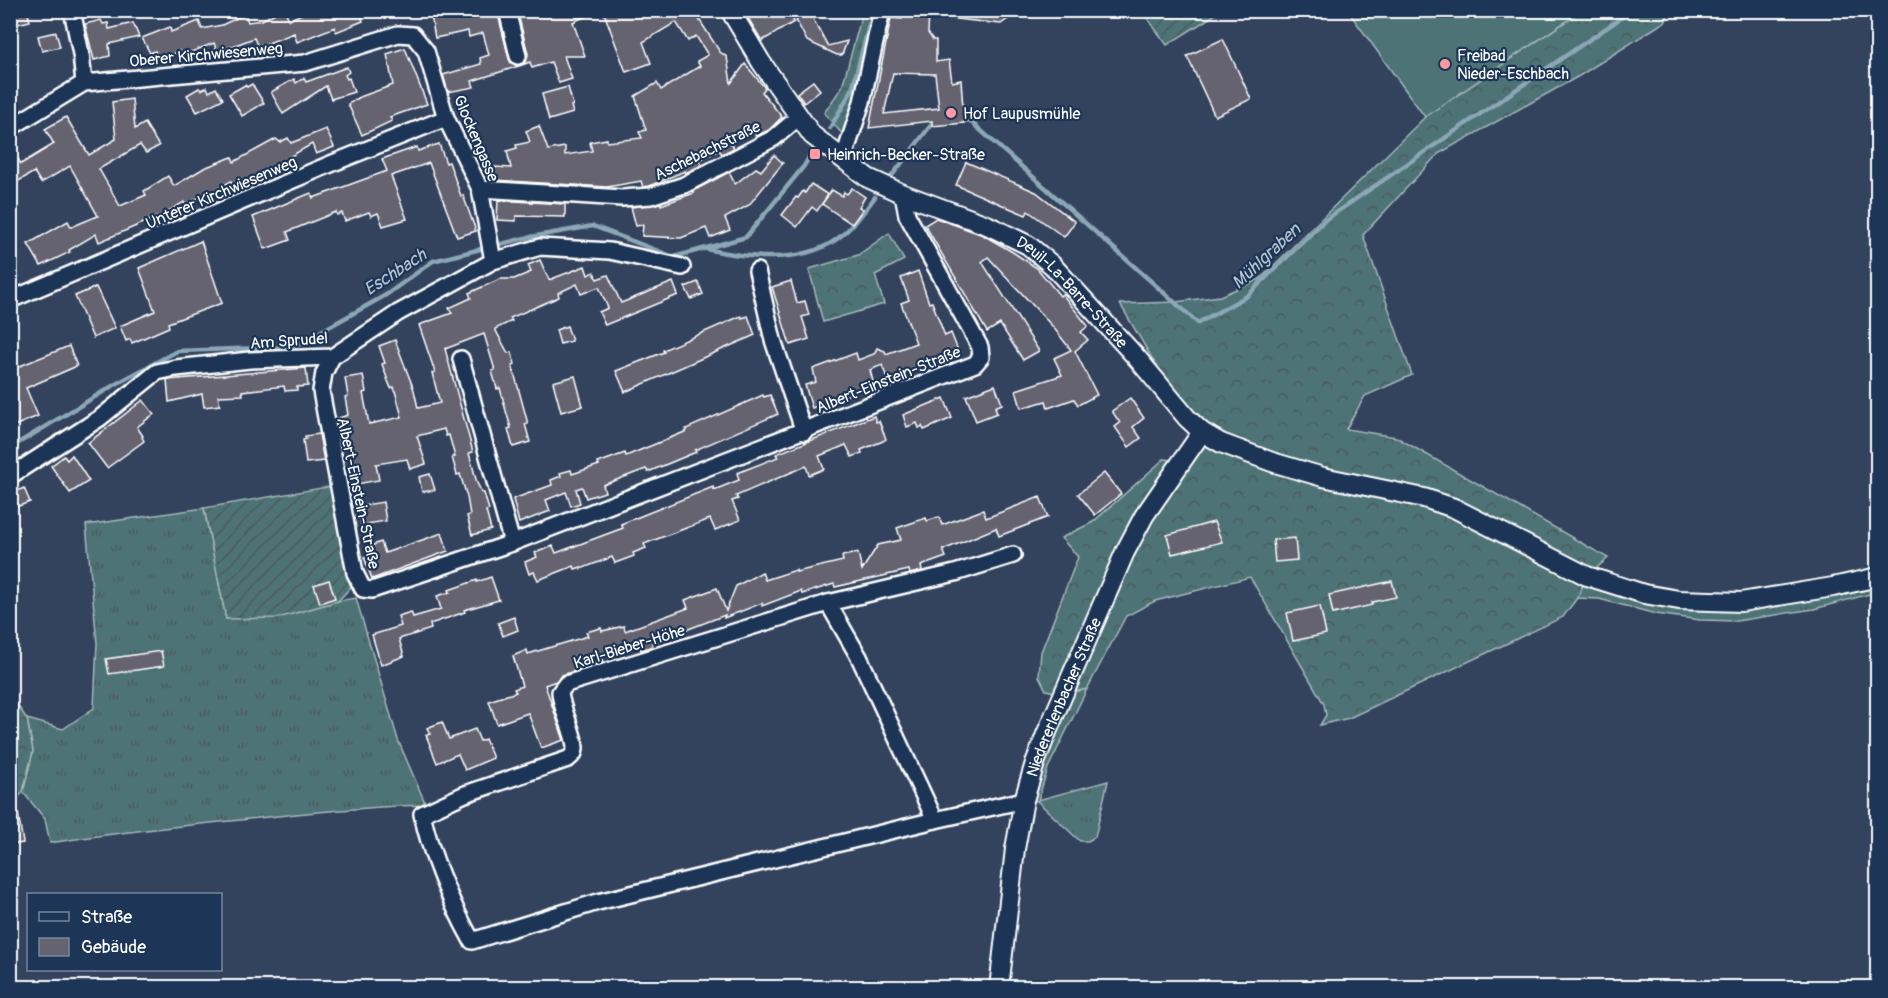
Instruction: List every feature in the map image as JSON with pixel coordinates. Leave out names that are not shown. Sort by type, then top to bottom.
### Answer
[{"type":"street","points":[[72,10],[84,83]]},
{"type":"street","points":[[507,10],[518,56]]},
{"type":"street","name":"Deuil-La-Barre-Straße","points":[[730,10],[761,62],[812,135],[868,178],[903,194],[987,225],[1028,245],[1053,265],[1202,432],[1221,443],[1272,462],[1323,477],[1424,498],[1454,508],[1587,576],[1644,594],[1679,600],[1741,602],[1878,577]]},
{"type":"street","points":[[843,160],[862,102],[882,10]]},
{"type":"street","name":"Oberer Kirchwiesenweg","points":[[10,128],[84,83],[305,63],[398,34],[414,34]]},
{"type":"street","name":"Glockengasse","points":[[414,34],[426,51],[446,118],[480,189],[493,261]]},
{"type":"street","name":"Aschebachstraße","points":[[480,189],[622,198],[651,196],[684,185],[774,138],[799,117]]},
{"type":"street","name":"Unterer Kirchwiesenweg","points":[[10,300],[333,163],[446,118]]},
{"type":"street","name":"Albert-Einstein-Straße","points":[[332,357],[324,373],[321,391],[355,573],[363,589],[372,590],[512,543],[975,364],[981,357],[980,346],[908,215],[903,194]]},
{"type":"street","name":"Am Sprudel","points":[[10,476],[100,418],[157,372],[250,360],[332,357],[398,313],[493,261],[540,247],[610,251],[682,267]]},
{"type":"street","name":"Albert-Einstein-Straße","points":[[757,271],[773,340],[804,432]]},
{"type":"street","points":[[460,358],[512,543]]},
{"type":"street","name":"Niedererlenbacher Straße","points":[[999,987],[1007,907],[1024,800],[1047,732],[1125,552],[1144,516],[1202,432]]},
{"type":"street","name":"Karl-Bieber-Höhe","points":[[935,820],[598,902],[472,941],[442,877],[428,839],[422,814],[465,794],[568,759],[574,754],[575,746],[561,703],[560,692],[566,684],[828,603],[927,580],[1013,555]]},
{"type":"street","points":[[828,603],[859,657],[935,820],[1024,800]]},
{"type":"green space","points":[[863,11],[880,11],[871,50],[844,136],[824,113],[842,87]]},
{"type":"green space","points":[[1142,11],[1221,11],[1167,45]]},
{"type":"green space","name":"Freibad Nieder-Eschbach","points":[[1348,11],[1581,11],[1425,117]]},
{"type":"green space","points":[[1581,11],[1669,11],[1666,21],[1579,76],[1438,154],[1363,235],[1412,375],[1365,396],[1346,429],[1396,437],[1608,558],[1587,576],[1577,598],[1563,617],[1349,718],[1320,725],[1326,715],[1324,704],[1250,577],[1155,601],[1126,616],[1087,689],[1063,694],[1046,690],[1039,676],[1041,652],[1078,557],[1061,538],[1093,522],[1164,459],[1184,461],[1202,432],[1187,418],[1120,304],[1176,302],[1220,296],[1260,279],[1425,117]]},
{"type":"green space","points":[[889,233],[904,260],[875,275],[884,304],[823,322],[809,269],[858,255]]},
{"type":"green space","points":[[333,486],[360,577],[338,601],[278,618],[226,619],[204,508]]},
{"type":"green space","points":[[204,508],[226,619],[356,598],[398,740],[426,805],[279,816],[50,843],[45,819],[23,792],[33,751],[27,719],[63,729],[94,708],[97,643],[86,525]]},
{"type":"green space","points":[[1587,576],[1711,602],[1877,577],[1877,592],[1814,609],[1736,621],[1700,620],[1656,614],[1599,599],[1577,598]]},
{"type":"green space","points":[[1087,689],[1048,768],[1038,800],[1108,781],[1095,837],[1088,841],[1080,841],[1037,801],[1024,800],[1063,694]]},
{"type":"green space","points":[[11,696],[27,719],[33,751],[23,792],[11,806]]},
{"type":"building","points":[[13,10],[27,10],[30,21],[17,24]]},
{"type":"building","points":[[285,10],[289,20],[310,10],[359,10],[363,21],[336,32],[335,27],[297,42],[294,33],[258,47],[254,38],[217,52],[214,43],[181,56],[179,51],[159,60],[155,51],[150,53],[142,38],[170,27],[171,32],[199,21],[202,29],[222,25],[245,14],[248,22],[262,20]]},
{"type":"building","points":[[430,10],[497,10],[509,59],[511,63],[519,66],[472,81],[474,87],[448,92],[443,75],[481,64],[480,58],[489,55],[483,33],[469,37],[468,31],[435,38]]},
{"type":"building","points":[[517,10],[600,10],[573,22],[585,56],[564,56],[572,79],[559,83],[551,62],[532,68],[530,62],[522,65],[528,54]]},
{"type":"building","points":[[603,10],[695,10],[686,16],[687,18],[695,13],[720,52],[727,57],[731,83],[745,64],[765,88],[762,92],[782,117],[769,130],[756,136],[747,123],[731,143],[734,148],[722,154],[719,150],[699,160],[702,165],[649,186],[643,187],[641,181],[607,187],[494,180],[495,167],[511,168],[507,151],[517,148],[516,145],[530,142],[526,131],[539,126],[548,150],[565,147],[565,155],[592,151],[590,142],[642,138],[639,132],[646,130],[635,96],[657,83],[661,90],[700,66],[697,61],[708,55],[696,36],[688,41],[676,22],[643,42],[651,63],[626,72]]},
{"type":"building","points":[[743,10],[769,10],[772,15],[781,10],[789,10],[794,22],[762,41]]},
{"type":"building","points":[[902,10],[929,10],[928,33],[933,40],[936,40],[936,62],[949,60],[952,82],[961,80],[964,123],[932,126],[932,121],[869,128],[891,18],[902,19]],"holes":[[[893,73],[935,74],[939,108],[884,114]]]},
{"type":"building","points":[[949,10],[1020,10],[1001,24],[948,18]]},
{"type":"building","points":[[810,13],[828,46],[847,41],[842,55],[837,55],[807,41],[796,20]]},
{"type":"building","points":[[101,20],[103,24],[108,23],[109,29],[133,23],[139,37],[109,44],[110,56],[94,60],[85,24]]},
{"type":"building","points":[[56,32],[60,47],[42,51],[38,36]]},
{"type":"building","points":[[1223,39],[1251,99],[1215,116],[1187,56]]},
{"type":"building","points":[[405,48],[427,104],[390,117],[392,121],[362,135],[348,104],[393,85],[387,54]]},
{"type":"building","points":[[347,67],[349,72],[345,75],[347,79],[349,78],[354,92],[331,99],[326,86],[283,114],[271,92],[294,79],[296,83],[304,78],[306,82]]},
{"type":"building","points":[[813,81],[820,90],[804,103],[797,93]]},
{"type":"building","points":[[252,84],[264,103],[242,116],[229,94],[245,85],[247,87]]},
{"type":"building","points":[[207,87],[209,92],[216,88],[223,99],[197,112],[187,95],[199,88],[201,90]]},
{"type":"building","points":[[568,87],[573,113],[549,120],[542,94]]},
{"type":"building","points":[[132,99],[135,129],[145,123],[159,146],[146,153],[140,145],[99,169],[120,206],[146,195],[144,191],[168,176],[174,186],[204,168],[232,157],[234,162],[276,139],[280,142],[288,138],[291,143],[326,129],[334,147],[316,154],[312,144],[289,157],[291,161],[268,175],[234,189],[231,181],[201,199],[200,197],[185,205],[184,202],[162,215],[99,242],[96,234],[69,250],[70,252],[41,266],[28,244],[68,221],[71,227],[98,216],[70,166],[41,183],[34,172],[10,186],[10,146],[21,164],[54,144],[45,129],[66,117],[89,155],[116,139],[112,102]]},
{"type":"building","points":[[439,144],[446,163],[449,162],[476,231],[457,237],[429,163],[391,176],[407,219],[383,226],[378,213],[371,216],[369,212],[345,221],[342,213],[337,215],[336,212],[287,232],[290,240],[265,249],[253,217],[311,193],[313,198],[387,171],[382,159],[417,147],[418,151]]},
{"type":"building","points":[[774,155],[783,163],[749,205],[725,218],[730,230],[710,238],[706,228],[681,238],[642,236],[643,225],[636,226],[631,207],[661,203],[661,205],[694,193],[693,191],[729,172],[735,184],[756,168],[761,171]]},
{"type":"building","points":[[966,162],[1036,192],[1075,222],[1064,237],[1028,211],[1026,215],[956,185]]},
{"type":"building","points":[[811,184],[828,195],[817,211],[812,207],[797,227],[782,215],[796,197],[798,198],[803,191],[805,193]]},
{"type":"building","points":[[852,188],[865,197],[859,207],[863,209],[852,224],[822,204],[832,190],[842,196],[844,192],[847,194]]},
{"type":"building","points":[[498,200],[565,204],[565,217],[516,216],[516,221],[497,220]]},
{"type":"building","points":[[936,218],[983,235],[1011,251],[1037,268],[1060,296],[1062,294],[1088,326],[1081,332],[1088,340],[1075,351],[1097,395],[1078,405],[1074,399],[1048,408],[1046,401],[1021,408],[1016,390],[1062,375],[1054,358],[1071,350],[1053,327],[988,257],[982,262],[1039,351],[1023,360],[1000,324],[987,332],[925,225]]},
{"type":"building","points":[[201,241],[222,303],[168,323],[169,327],[132,343],[130,339],[126,341],[120,326],[155,311],[139,268]]},
{"type":"building","points":[[540,260],[549,280],[585,266],[588,275],[594,272],[597,279],[608,275],[621,303],[673,282],[678,295],[605,325],[599,312],[608,308],[599,287],[581,294],[577,284],[558,293],[559,297],[510,318],[512,321],[495,329],[508,353],[511,352],[515,364],[512,365],[528,424],[525,424],[530,442],[513,447],[508,429],[511,428],[500,388],[497,389],[492,371],[495,370],[484,334],[445,349],[473,452],[469,453],[477,483],[484,493],[489,510],[486,511],[491,530],[472,535],[467,516],[470,515],[467,497],[460,474],[457,475],[449,435],[446,436],[444,429],[417,436],[426,464],[410,469],[407,459],[376,464],[379,480],[357,484],[345,429],[338,430],[336,419],[348,415],[345,378],[363,375],[366,392],[363,393],[369,424],[402,417],[394,387],[391,388],[382,364],[385,363],[379,346],[395,340],[414,390],[418,408],[440,403],[432,373],[435,372],[419,325],[452,313],[449,308],[471,298],[469,293],[500,279],[514,279],[531,272],[528,265]]},
{"type":"building","points":[[918,271],[929,303],[932,302],[945,336],[951,333],[959,353],[888,380],[882,365],[870,370],[874,385],[812,408],[805,385],[816,382],[813,369],[856,353],[858,360],[874,354],[877,348],[885,351],[886,354],[916,343],[901,303],[909,300],[901,278]]},
{"type":"building","points":[[791,281],[797,303],[805,301],[809,315],[802,317],[809,339],[790,345],[772,287]]},
{"type":"building","points":[[698,282],[703,294],[691,299],[685,287]]},
{"type":"building","points":[[96,287],[115,328],[93,338],[75,296]]},
{"type":"building","points":[[741,316],[742,318],[748,316],[755,335],[625,392],[616,371],[664,352],[663,350]]},
{"type":"building","points":[[567,326],[572,341],[560,344],[556,330]]},
{"type":"building","points":[[69,346],[77,366],[26,388],[38,416],[14,426],[10,418],[10,370]]},
{"type":"building","points":[[306,368],[308,386],[297,387],[297,390],[285,391],[284,386],[242,391],[243,395],[218,396],[220,405],[204,407],[202,394],[169,402],[167,380]]},
{"type":"building","points":[[575,376],[583,406],[561,412],[553,382]]},
{"type":"building","points":[[995,385],[1002,404],[995,407],[997,413],[976,421],[966,396]]},
{"type":"building","points":[[763,395],[764,397],[770,395],[778,414],[648,472],[646,469],[603,485],[605,492],[586,498],[582,487],[576,489],[580,503],[571,506],[566,492],[546,500],[550,511],[519,523],[513,499],[552,485],[551,480],[561,476],[560,473],[571,470],[572,474],[625,453],[626,456],[687,431],[686,429]]},
{"type":"building","points":[[944,398],[952,418],[924,430],[922,426],[919,428],[917,423],[907,427],[903,415]]},
{"type":"building","points":[[1130,398],[1144,418],[1133,427],[1141,438],[1129,447],[1115,427],[1120,423],[1112,411]]},
{"type":"building","points":[[143,400],[154,414],[137,427],[144,441],[107,468],[88,443]]},
{"type":"building","points":[[874,416],[876,422],[879,421],[886,439],[861,450],[862,453],[852,457],[846,445],[819,456],[824,469],[809,475],[806,466],[736,496],[738,499],[732,501],[740,520],[715,530],[710,519],[644,544],[646,548],[633,553],[634,556],[615,563],[612,557],[581,569],[581,567],[575,569],[574,566],[538,580],[534,572],[529,574],[525,562],[537,557],[535,553],[553,546],[556,553],[623,528],[621,524],[713,487],[714,490],[739,480],[737,473],[778,457],[776,454]]},
{"type":"building","points":[[319,434],[324,461],[306,463],[303,440],[306,439],[305,436]]},
{"type":"building","points":[[72,455],[89,481],[70,493],[51,466],[64,456],[67,460]]},
{"type":"building","points":[[1104,473],[1121,494],[1095,515],[1078,494]]},
{"type":"building","points":[[430,474],[435,490],[422,492],[419,477]]},
{"type":"building","points":[[24,488],[30,502],[10,509],[10,494]]},
{"type":"building","points":[[1040,497],[1048,517],[999,536],[996,528],[943,550],[946,557],[921,566],[922,571],[910,574],[909,570],[835,587],[834,584],[802,594],[801,591],[724,618],[725,615],[652,643],[653,646],[641,650],[639,645],[601,657],[603,662],[562,675],[556,681],[545,685],[564,740],[541,748],[528,713],[497,724],[489,701],[516,692],[514,689],[522,686],[513,656],[527,650],[528,654],[588,636],[586,632],[601,628],[602,631],[624,626],[625,631],[688,608],[685,600],[717,588],[726,611],[736,586],[762,572],[765,580],[796,570],[796,572],[843,561],[842,556],[858,553],[862,570],[878,545],[901,540],[897,528],[926,518],[927,521],[939,517],[942,525],[983,510],[986,518]]},
{"type":"building","points":[[383,502],[386,521],[361,525],[359,506]]},
{"type":"building","points":[[1214,522],[1222,542],[1172,554],[1167,535]]},
{"type":"building","points":[[442,533],[448,551],[372,579],[364,557],[371,555],[368,547],[381,542],[385,553]]},
{"type":"building","points":[[1295,538],[1297,560],[1275,562],[1273,540]]},
{"type":"building","points":[[491,577],[499,600],[464,610],[465,612],[430,624],[431,629],[399,639],[404,656],[381,665],[372,635],[401,626],[398,616],[411,612],[413,617],[441,609],[437,596],[477,580],[477,582]]},
{"type":"building","points":[[329,580],[335,598],[320,603],[314,585]]},
{"type":"building","points":[[1392,581],[1396,597],[1333,614],[1329,595]]},
{"type":"building","points":[[1320,606],[1326,634],[1293,641],[1287,613]]},
{"type":"building","points":[[514,617],[518,630],[503,636],[498,623]]},
{"type":"building","points":[[161,651],[164,666],[109,674],[106,659]]},
{"type":"building","points":[[442,722],[449,739],[475,729],[480,741],[485,739],[493,758],[465,770],[458,754],[437,763],[426,735],[430,734],[427,728]]},
{"type":"building","points":[[17,807],[23,843],[10,845],[10,808]]},
{"type":"waterway","name":"Eschbach","points":[[830,128],[852,90],[873,10]]},
{"type":"waterway","name":"Mühlgraben","points":[[958,122],[969,120],[1198,323],[1247,296],[1325,220],[1621,18],[1626,10]]},
{"type":"waterway","name":"Mühlgraben","points":[[891,177],[931,125],[937,124]]},
{"type":"waterway","name":"Eschbach","points":[[10,448],[116,384],[177,351],[293,347],[386,295],[433,261],[525,238],[593,226],[674,257],[746,237],[804,166],[812,152]]},
{"type":"waterway","name":"Mühlgraben","points":[[706,249],[756,257],[807,253],[823,247],[842,235],[858,220],[875,197]]},
{"type":"place","name":"Freibad Nieder-Eschbach","points":[[1445,64]]},
{"type":"place","name":"Hof Laupusmühle","points":[[951,113]]},
{"type":"place","name":"Heinrich-Becker-Straße","points":[[815,154]]}]
